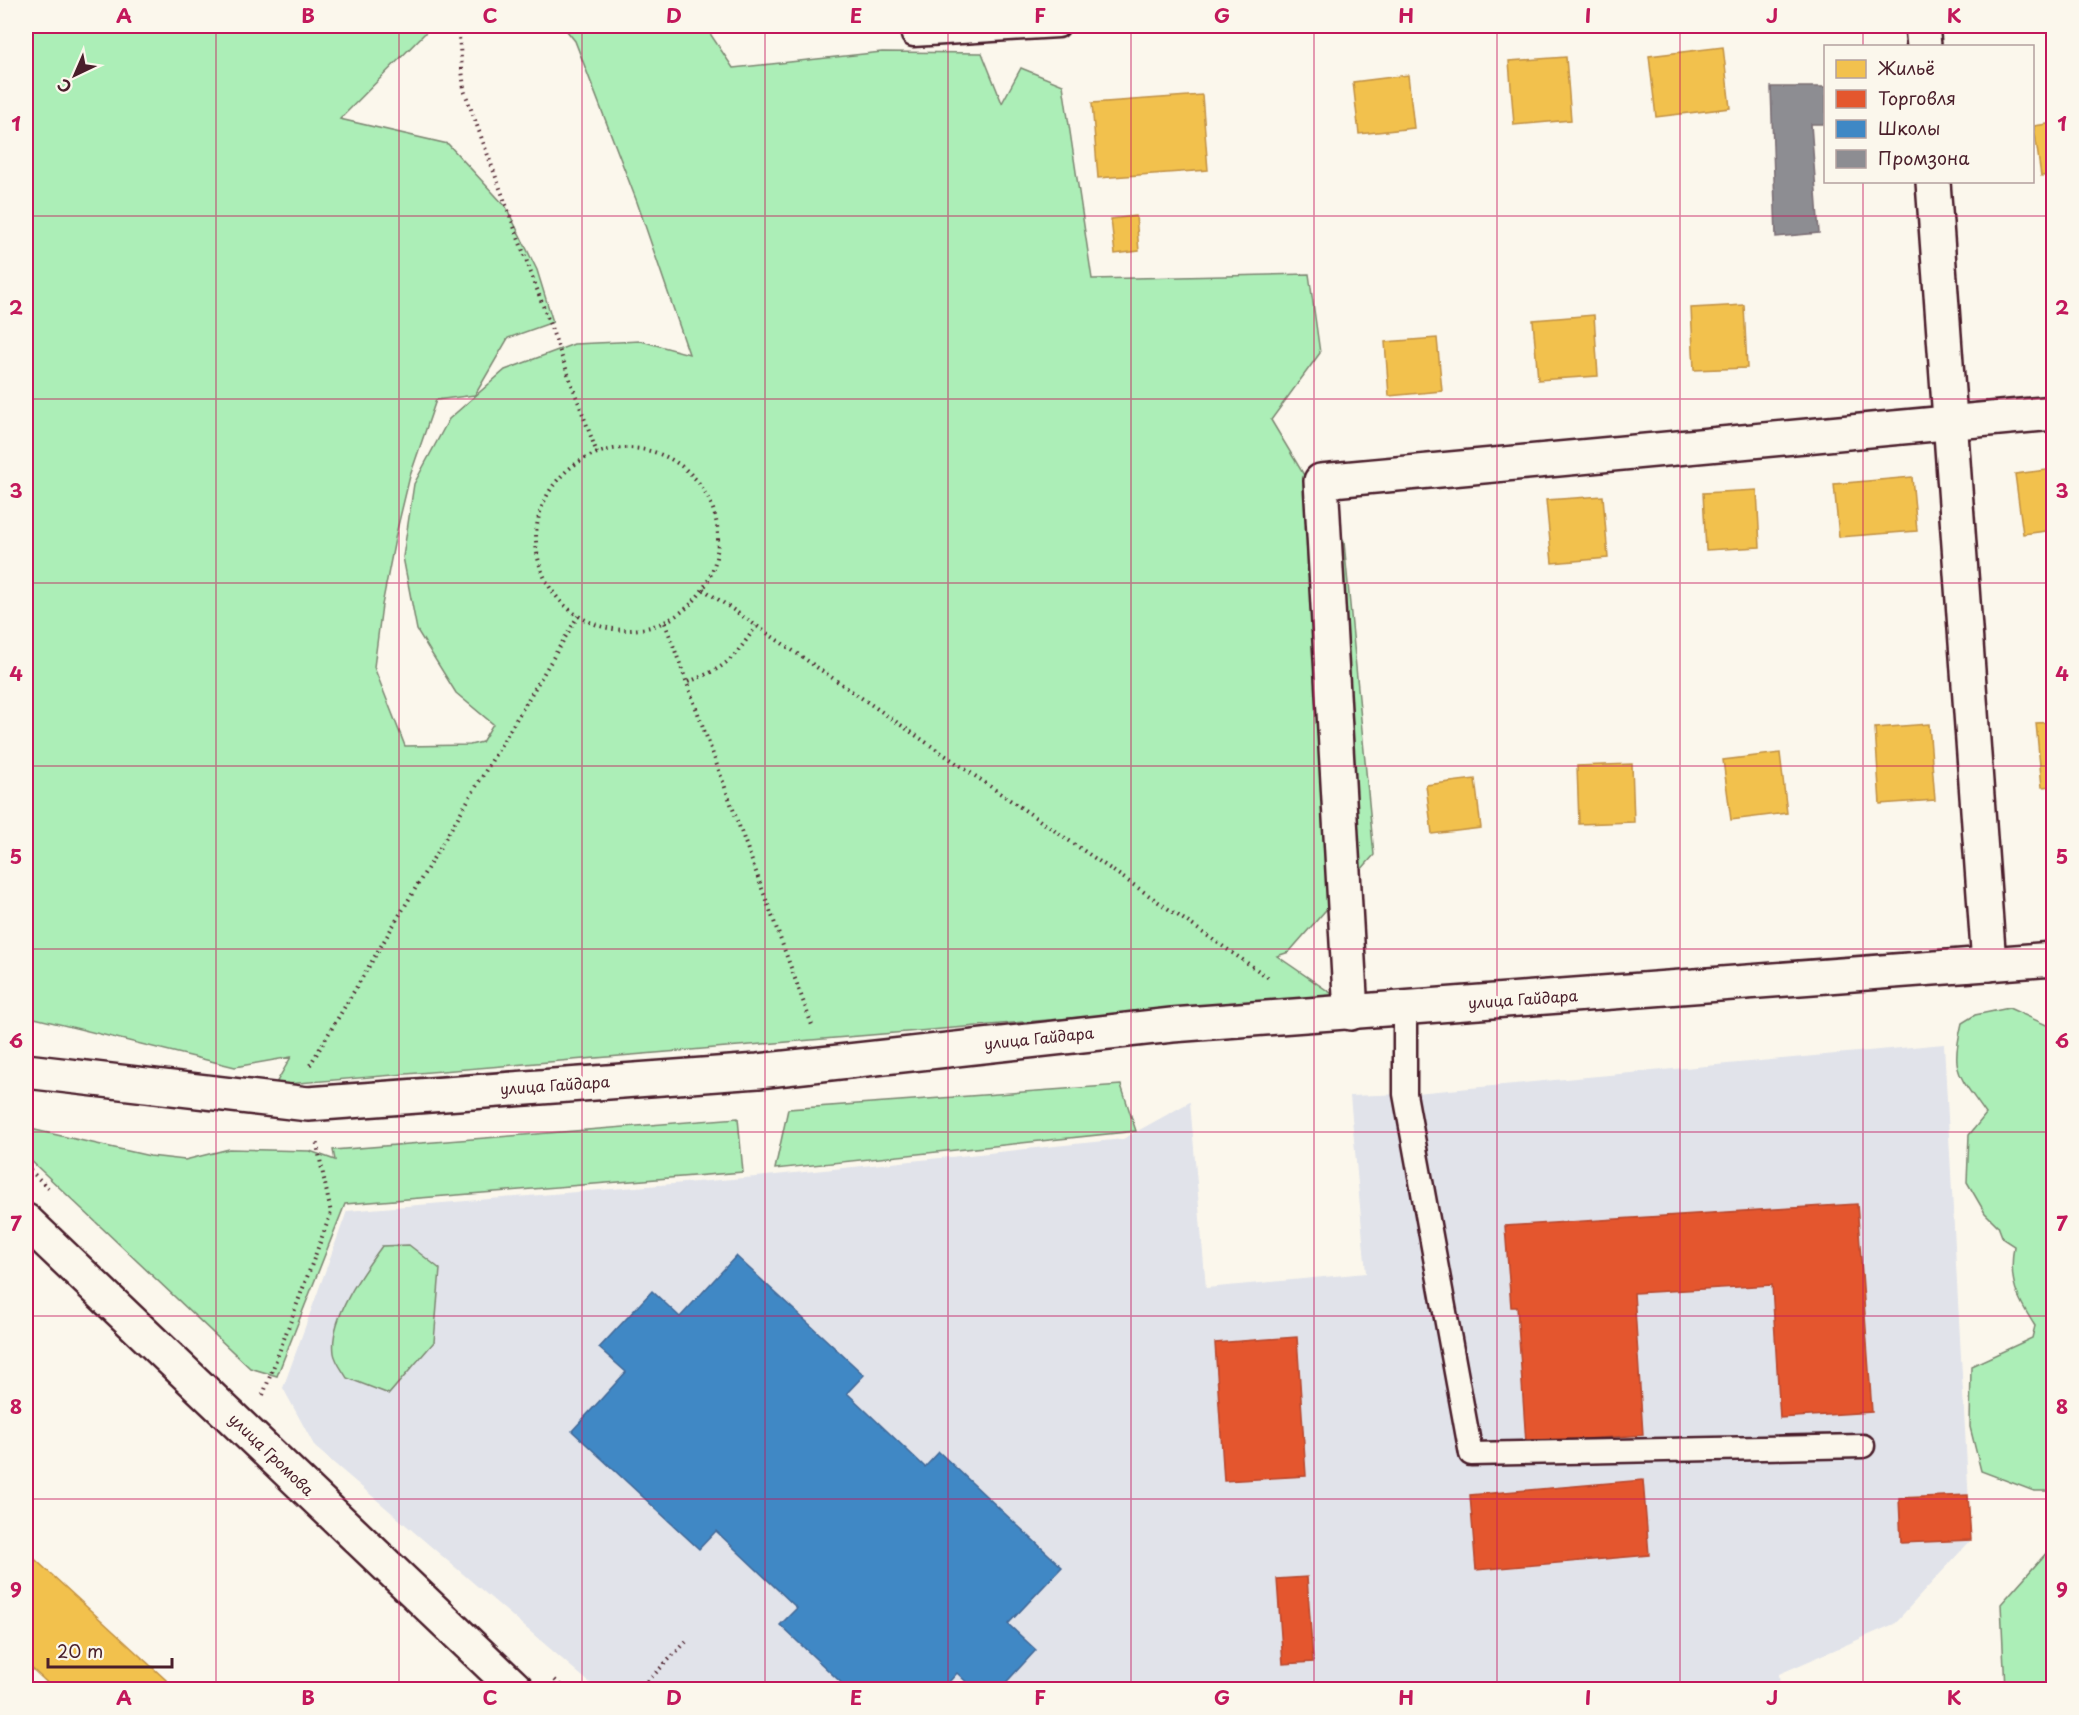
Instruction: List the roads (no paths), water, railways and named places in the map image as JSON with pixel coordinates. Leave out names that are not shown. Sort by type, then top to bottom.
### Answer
[{"type":"street","points":[[1922,26],[1924,45]]},
{"type":"street","points":[[1933,183],[1989,964]]},
{"type":"street","points":[[1337,1014],[1321,481],[2054,413]]},
{"type":"street","name":"улица Гайдара","points":[[26,1071],[308,1104],[758,1071],[1172,1025],[2054,959]]},
{"type":"street","name":"улица Громова","points":[[26,1221],[518,1689]]},
{"type":"lane","points":[[913,35],[1058,26]]},
{"type":"lane","points":[[1405,1009],[1405,1094],[1471,1454],[1863,1446]]}]
